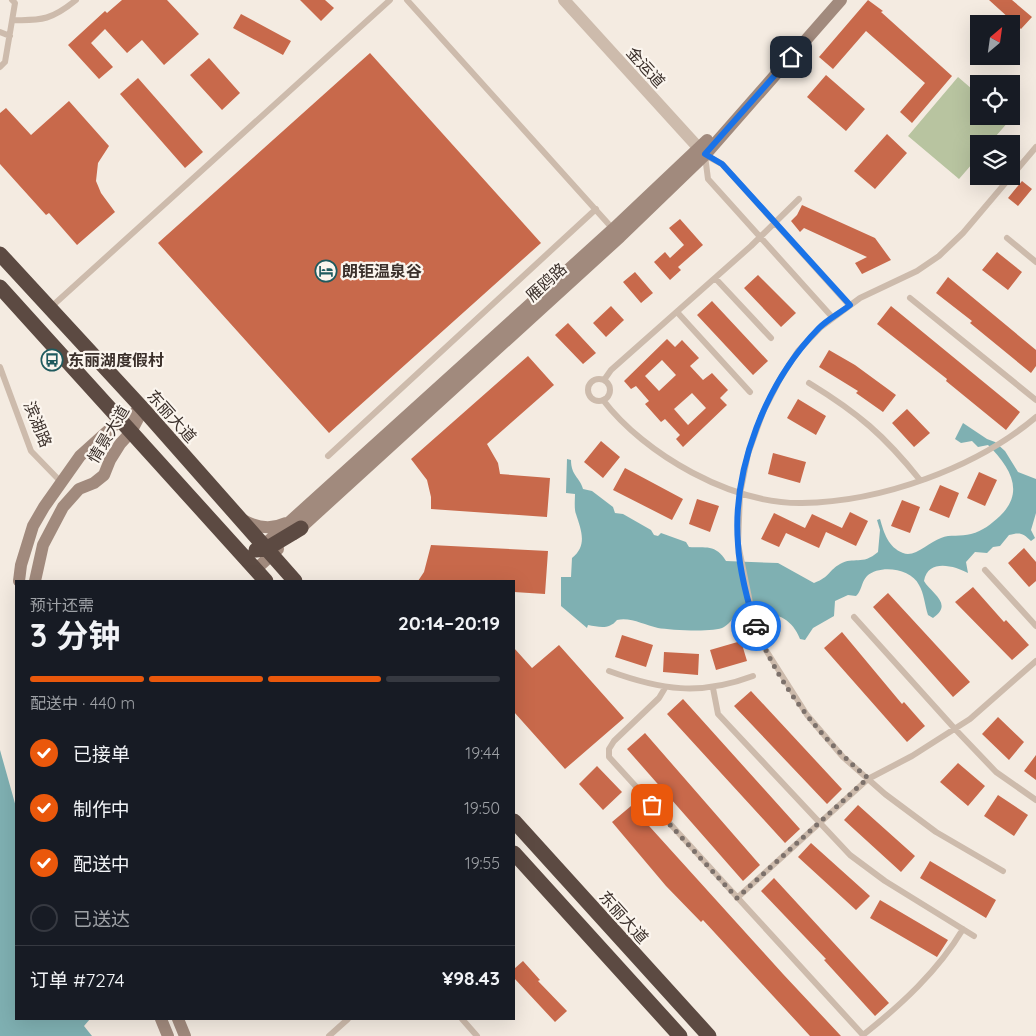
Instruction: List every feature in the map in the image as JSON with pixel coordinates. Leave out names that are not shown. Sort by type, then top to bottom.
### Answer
[{"type":"highway","name":"东丽大道","points":[[0,254],[143,409],[236,515],[260,555],[266,580]]},
{"type":"highway","points":[[0,287],[220,530],[260,555],[296,524]]},
{"type":"highway","name":"东丽大道","points":[[260,555],[294,580]]},
{"type":"highway","name":"东丽大道","points":[[515,822],[709,1036]]},
{"type":"highway","points":[[515,854],[680,1036]]},
{"type":"street","name":"金运道","points":[[564,0],[701,152]]},
{"type":"street","name":"雁鸥路","points":[[701,152],[832,0]]},
{"type":"street","name":"雁鸥路","points":[[296,524],[616,233],[701,152],[841,0]]},
{"type":"street","name":"情景大道","points":[[19,580],[23,558],[33,526],[44,507],[89,446],[120,420],[143,409]]},
{"type":"street","name":"情景大道","points":[[35,580],[43,545],[63,507],[79,489],[94,483],[104,475],[120,444],[131,432],[143,409]]},
{"type":"street","points":[[236,515],[250,524],[264,528],[296,524]]},
{"type":"street","points":[[161,1020],[168,1036]]},
{"type":"street","points":[[178,1020],[185,1036]]},
{"type":"lane","points":[[0,67],[5,62],[13,20],[15,3],[12,0]]},
{"type":"lane","points":[[13,20],[36,21],[52,18],[76,0]]},
{"type":"lane","points":[[50,308],[390,0]]},
{"type":"lane","points":[[407,0],[616,233]]},
{"type":"lane","points":[[0,32],[10,36]]},
{"type":"lane","points":[[1003,871],[936,832],[868,778],[843,757],[807,715],[762,644],[753,617],[738,544],[740,494],[748,454],[763,412],[780,378],[798,351],[820,326],[860,298],[917,270],[939,256],[963,233],[1036,147]]},
{"type":"lane","points":[[701,152],[722,164],[850,305]]},
{"type":"lane","points":[[701,152],[708,179],[833,318]]},
{"type":"lane","points":[[604,380],[611,370],[715,278],[799,199]]},
{"type":"lane","points":[[328,456],[596,209]]},
{"type":"lane","points":[[1006,238],[1036,262]]},
{"type":"lane","points":[[715,278],[771,338]]},
{"type":"lane","points":[[910,298],[1036,400]]},
{"type":"lane","points":[[677,312],[750,392]]},
{"type":"lane","name":"滨湖路","points":[[0,367],[31,451],[62,483]]},
{"type":"lane","points":[[596,379],[604,380],[610,391],[602,400],[593,400],[588,387],[596,379]]},
{"type":"lane","points":[[809,383],[868,422],[893,446],[920,480]]},
{"type":"lane","points":[[602,400],[614,415],[665,456],[703,478],[740,494],[800,503],[844,500],[920,480],[982,454],[1009,439],[1036,418]]},
{"type":"lane","points":[[985,570],[1036,626]]},
{"type":"lane","points":[[854,617],[996,772],[1036,800]]},
{"type":"lane","points":[[737,898],[868,778],[912,756],[955,729],[977,713],[1036,661]]},
{"type":"lane","points":[[609,671],[665,688],[713,688],[752,676]]},
{"type":"lane","points":[[665,688],[659,698],[614,741],[609,749],[609,757],[863,1035],[923,982],[952,948],[963,929]]},
{"type":"lane","points":[[713,688],[714,702],[718,714],[850,855],[885,881],[974,936]]},
{"type":"lane","points":[[329,1036],[347,1020]]},
{"type":"lane","points":[[463,1020],[477,1036]]},
{"type":"green space","points":[[958,77],[970,87],[970,125],[1006,125],[997,135],[970,135],[970,166],[959,179],[908,136]]},
{"type":"water","points":[[963,423],[987,439],[995,442],[1005,451],[1018,472],[1036,479],[1036,513],[1031,530],[1035,538],[1031,541],[1019,533],[1013,534],[1009,535],[1000,546],[993,547],[987,553],[975,552],[966,562],[968,573],[949,566],[931,569],[924,581],[941,603],[939,613],[933,618],[928,615],[922,592],[915,580],[903,572],[887,569],[873,572],[867,576],[856,596],[848,595],[835,601],[834,616],[813,628],[805,640],[800,639],[789,623],[782,618],[757,611],[738,609],[724,627],[711,630],[664,629],[622,619],[607,627],[588,625],[587,628],[561,606],[561,577],[571,577],[572,558],[582,543],[580,526],[575,510],[575,494],[566,493],[567,459],[571,460],[572,470],[583,489],[592,491],[613,507],[615,513],[623,514],[651,530],[654,535],[658,536],[661,533],[686,542],[689,547],[714,549],[726,561],[778,563],[814,583],[840,564],[867,559],[878,552],[880,530],[877,520],[880,519],[890,543],[898,550],[908,554],[917,552],[944,537],[975,533],[987,527],[1000,516],[1008,507],[1012,497],[1012,479],[1002,461],[988,445],[978,447],[972,441],[961,443],[955,439]]},
{"type":"water","points":[[0,750],[15,803],[15,1020],[89,1020],[84,1026],[92,1036],[0,1036]]},
{"type":"building","points":[[122,0],[167,0],[199,34],[164,65],[142,40],[127,53],[105,29],[91,43],[113,67],[99,79],[68,45],[105,11],[107,13]]},
{"type":"building","points":[[300,0],[325,0],[334,8],[321,21]]},
{"type":"building","points":[[868,0],[883,11],[881,12],[952,76],[912,123],[900,112],[925,83],[866,31],[833,69],[819,57]]},
{"type":"building","points":[[989,0],[1012,0],[1032,17],[1021,29],[1020,15],[1006,15]]},
{"type":"building","points":[[241,14],[291,41],[283,55],[233,28]]},
{"type":"building","points":[[370,53],[541,243],[329,433],[158,243]]},
{"type":"building","points":[[209,58],[240,93],[222,110],[190,75]]},
{"type":"building","points":[[826,75],[865,109],[846,131],[807,97]]},
{"type":"building","points":[[138,78],[203,152],[185,168],[120,94]]},
{"type":"building","points":[[69,101],[109,146],[98,163],[96,181],[101,193],[115,212],[77,245],[49,213],[46,215],[0,164],[0,113],[6,108],[31,135]]},
{"type":"building","points":[[887,134],[907,153],[875,189],[854,171]]},
{"type":"building","points":[[1022,181],[1032,189],[1018,206],[1008,198]]},
{"type":"building","points":[[802,205],[875,238],[891,260],[862,274],[855,263],[867,257],[804,228],[800,232],[791,221],[797,215]]},
{"type":"building","points":[[680,219],[703,245],[678,267],[681,270],[670,280],[654,262],[665,252],[670,258],[684,245],[669,228]]},
{"type":"building","points":[[997,252],[1022,272],[1008,290],[982,270]]},
{"type":"building","points":[[635,272],[653,293],[641,303],[623,282]]},
{"type":"building","points":[[758,275],[796,313],[781,327],[744,288]]},
{"type":"building","points":[[948,277],[1036,350],[1036,366],[1031,373],[970,323],[972,321],[936,293]]},
{"type":"building","points":[[712,301],[768,361],[753,375],[697,315]]},
{"type":"building","points":[[611,306],[624,320],[606,337],[593,323]]},
{"type":"building","points":[[891,306],[1020,412],[1006,430],[946,381],[947,379],[877,324]]},
{"type":"building","points":[[568,323],[596,353],[583,364],[555,335]]},
{"type":"building","points":[[667,339],[675,347],[682,340],[699,358],[690,366],[703,380],[712,373],[728,390],[720,398],[727,405],[683,447],[676,439],[680,435],[665,419],[661,422],[645,404],[649,401],[636,386],[631,389],[624,381]],"holes":[[[662,360],[676,375],[659,391],[645,376]],[[692,393],[706,408],[688,425],[674,409]]]},
{"type":"building","points":[[829,350],[855,365],[896,395],[883,412],[856,393],[858,391],[819,367]]},
{"type":"building","points":[[528,356],[554,385],[487,444],[498,463],[500,474],[550,478],[547,517],[431,509],[431,497],[427,480],[411,459]]},
{"type":"building","points":[[798,399],[826,416],[816,435],[787,418]]},
{"type":"building","points":[[907,409],[930,433],[914,447],[892,423]]},
{"type":"building","points":[[601,441],[620,457],[603,478],[584,462]]},
{"type":"building","points":[[773,453],[806,462],[800,483],[768,474]]},
{"type":"building","points":[[625,468],[683,499],[672,520],[613,490]]},
{"type":"building","points":[[979,472],[997,480],[985,506],[967,498]]},
{"type":"building","points":[[940,485],[959,493],[949,518],[929,510]]},
{"type":"building","points":[[697,499],[719,506],[710,532],[689,524]]},
{"type":"building","points":[[902,500],[920,507],[910,533],[891,526]]},
{"type":"building","points":[[850,512],[868,521],[856,546],[826,532],[819,548],[786,533],[779,547],[761,539],[774,513],[805,528],[812,514],[842,528]]},
{"type":"building","points":[[431,545],[548,551],[545,594],[515,592],[515,580],[419,580],[424,572]]},
{"type":"building","points":[[1024,548],[1036,562],[1036,581],[1029,587],[1008,563]]},
{"type":"building","points":[[973,587],[1004,622],[1006,620],[1029,645],[1012,660],[955,602]]},
{"type":"building","points":[[888,593],[970,682],[953,697],[873,607]]},
{"type":"building","points":[[842,632],[902,704],[904,702],[925,726],[907,742],[824,648]]},
{"type":"building","points":[[622,635],[653,645],[646,667],[615,657]]},
{"type":"building","points":[[741,641],[747,661],[716,670],[710,650]]},
{"type":"building","points":[[559,645],[624,718],[565,769],[515,713],[515,649],[532,668]]},
{"type":"building","points":[[664,652],[699,654],[698,675],[663,672]]},
{"type":"building","points":[[751,691],[842,789],[827,804],[734,706]]},
{"type":"building","points":[[683,699],[800,829],[785,843],[667,714]]},
{"type":"building","points":[[998,717],[1024,742],[1009,760],[982,734]]},
{"type":"building","points":[[645,733],[760,865],[743,881],[627,749]]},
{"type":"building","points":[[1036,755],[1036,780],[1024,771]]},
{"type":"building","points":[[958,763],[985,786],[968,806],[940,782]]},
{"type":"building","points":[[597,766],[622,792],[603,810],[579,784]]},
{"type":"building","points":[[998,795],[1028,815],[1014,836],[984,816]]},
{"type":"building","points":[[858,805],[915,856],[901,872],[844,820]]},
{"type":"building","points":[[631,806],[841,1036],[810,1036],[703,920],[701,922],[666,886],[612,822]]},
{"type":"building","points":[[811,843],[870,896],[856,910],[798,857]]},
{"type":"building","points":[[930,861],[996,900],[986,918],[920,878]]},
{"type":"building","points":[[774,878],[889,1003],[875,1016],[824,960],[826,959],[761,891]]},
{"type":"building","points":[[880,900],[948,940],[937,957],[870,918]]},
{"type":"building","points":[[523,961],[540,980],[538,981],[567,1011],[555,1022],[515,979],[515,968]]},
{"type":"way so far","points":[[652,805],[737,898],[868,778],[843,757],[807,715],[762,644],[756,626]]},
{"type":"place","name":"朗钜温泉谷","points":[[326,271]]},
{"type":"place","name":"东丽湖度假村","points":[[52,360]]},
{"type":"route","points":[[756,626],[738,544],[740,494],[748,454],[763,412],[780,378],[798,351],[820,326],[850,305],[722,164],[705,154],[791,57]]}]
